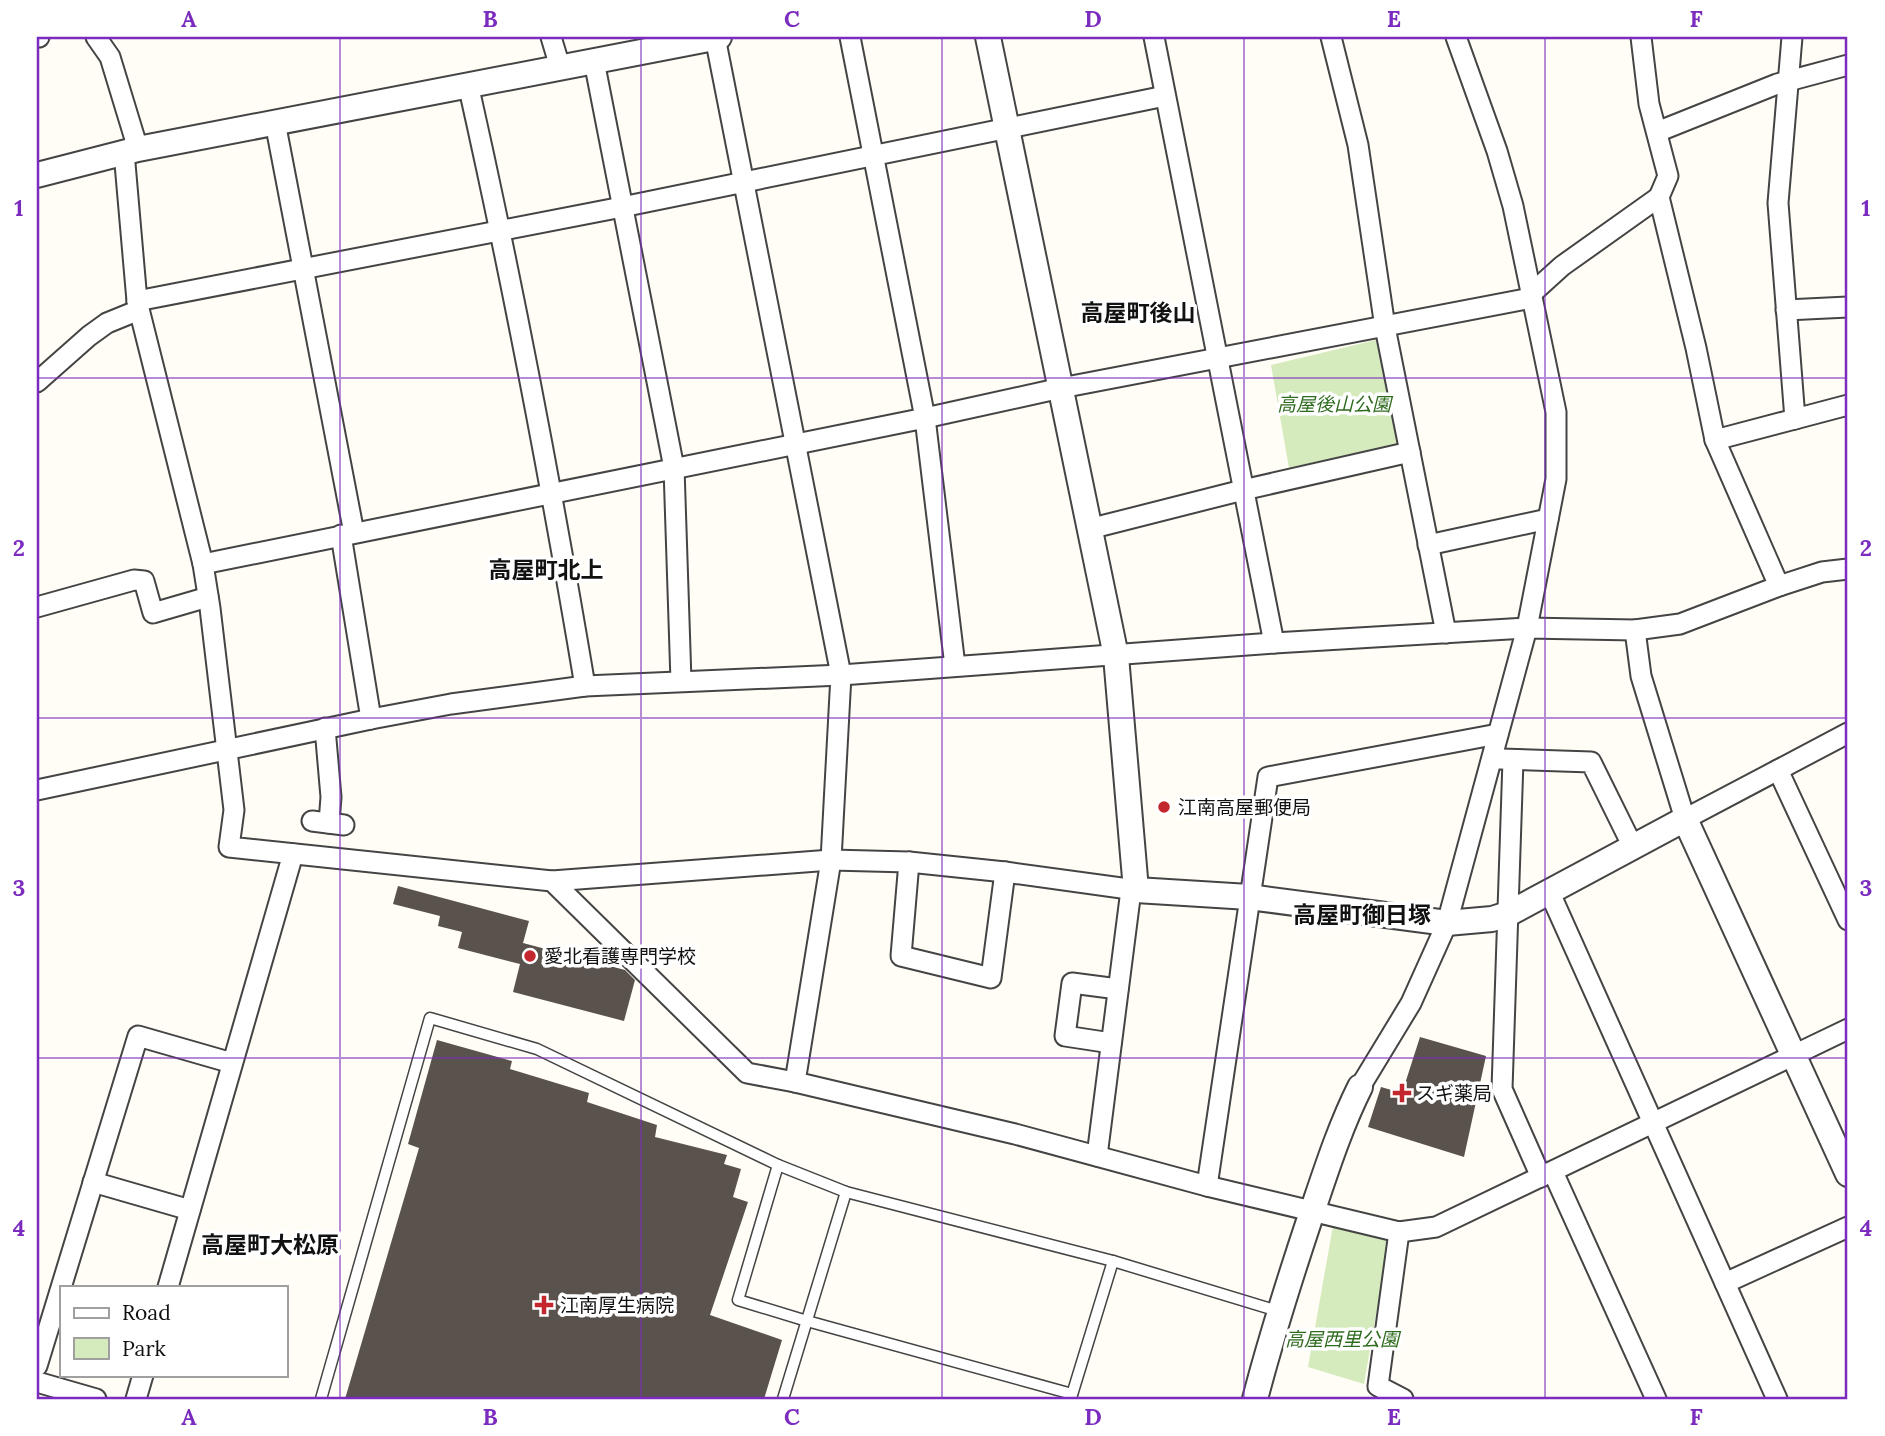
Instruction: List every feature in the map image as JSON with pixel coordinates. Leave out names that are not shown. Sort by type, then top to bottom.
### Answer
[{"type":"street","points":[[96,37],[110,57],[131,150],[138,306],[203,564],[234,810],[229,847],[552,881],[831,860],[909,862],[1133,890],[1249,897],[1447,922],[1492,919],[1508,914],[1848,733]]},
{"type":"street","points":[[551,37],[560,67]]},
{"type":"street","points":[[37,175],[131,150],[716,37],[841,675],[831,860],[795,1082]]},
{"type":"street","points":[[850,37],[925,418],[955,666]]},
{"type":"street","points":[[988,37],[1116,656],[1133,890],[1097,1156]]},
{"type":"street","points":[[1154,37],[1274,643]]},
{"type":"street","points":[[1331,37],[1358,145],[1385,327],[1446,633]]},
{"type":"street","points":[[1255,1399],[1278,1312],[1328,1164],[1360,1087],[1411,1003],[1447,922],[1527,628],[1556,479],[1556,412],[1513,206],[1497,150],[1456,37]]},
{"type":"street","points":[[203,564],[1061,388],[1530,297],[1562,266],[1659,197],[1668,176],[1649,104],[1641,37]]},
{"type":"street","points":[[1792,37],[1778,203],[1795,419]]},
{"type":"street","points":[[594,61],[674,468],[681,681]]},
{"type":"street","points":[[1657,132],[1790,81],[1848,65]]},
{"type":"street","points":[[468,84],[501,229],[552,492],[585,686]]},
{"type":"street","points":[[37,382],[89,336],[138,306],[303,267],[622,207],[1165,96]]},
{"type":"street","points":[[275,122],[303,267],[348,534],[371,719]]},
{"type":"street","points":[[1659,197],[1696,348],[1715,440],[1779,586]]},
{"type":"street","points":[[1786,310],[1848,307]]},
{"type":"street","points":[[1715,440],[1848,405]]},
{"type":"street","points":[[1089,529],[1410,452]]},
{"type":"street","points":[[1428,545],[1548,519]]},
{"type":"street","points":[[37,790],[371,719],[452,704],[585,686],[841,675],[1274,643],[1527,628],[1634,629],[1680,624],[1779,586],[1822,572],[1848,569]]},
{"type":"street","points":[[37,607],[134,580],[144,580],[153,613],[208,597]]},
{"type":"street","points":[[1634,629],[1644,686],[1685,819],[1848,1174]]},
{"type":"street","points":[[326,728],[331,797],[328,823]]},
{"type":"street","points":[[1207,1186],[1268,777],[1498,734]]},
{"type":"street","points":[[1492,759],[1591,762],[1633,847]]},
{"type":"street","points":[[1513,760],[1502,1089],[1547,1174],[1656,1399]]},
{"type":"street","points":[[1778,770],[1848,920]]},
{"type":"street","points":[[168,1286],[293,854]]},
{"type":"street","points":[[909,862],[901,956],[991,978],[1005,872]]},
{"type":"street","points":[[552,881],[747,1073],[1015,1134],[1207,1186],[1399,1232],[1436,1227],[1848,1029]]},
{"type":"street","points":[[1549,891],[1777,1399]]},
{"type":"street","points":[[1111,1043],[1065,1036],[1072,983],[1118,989]]},
{"type":"street","points":[[61,1286],[138,1036],[232,1062]]},
{"type":"street","points":[[93,1182],[190,1210]]},
{"type":"street","points":[[1725,1283],[1848,1227]]},
{"type":"street","points":[[1399,1232],[1378,1386],[1403,1399]]},
{"type":"street","points":[[37,1366],[60,1290]]},
{"type":"street","points":[[136,1399],[143,1376]]},
{"type":"street","points":[[37,1382],[64,1395],[96,1399]]},
{"type":"lane","points":[[321,1399],[430,1018],[537,1049],[778,1166],[846,1192],[1113,1261],[1278,1312]]},
{"type":"lane","points":[[778,1166],[738,1300],[1071,1396],[1113,1261]]},
{"type":"lane","points":[[783,1399],[846,1192]]},
{"type":"green space","name":"高屋後山公園","points":[[1380,339],[1398,443],[1289,468],[1271,365]]},
{"type":"green space","name":"高屋西里公園","points":[[1333,1226],[1389,1239],[1364,1384],[1308,1367]]},
{"type":"building","name":"愛北看護専門学校","points":[[398,886],[529,921],[523,943],[625,970],[635,980],[624,1021],[513,992],[520,964],[458,948],[462,932],[438,926],[440,916],[393,904]]},
{"type":"building","points":[[1420,1037],[1486,1056],[1464,1157],[1368,1127],[1381,1087],[1402,1093]]},
{"type":"building","points":[[437,1040],[512,1061],[510,1069],[589,1093],[587,1102],[657,1125],[655,1137],[727,1155],[724,1164],[741,1169],[733,1197],[748,1202],[710,1315],[782,1340],[764,1399],[345,1399],[419,1148],[408,1144]]},
{"type":"place","name":"江南高屋郵便局","points":[[1164,807]]},
{"type":"place","name":"愛北看護専門学校","points":[[530,956]]},
{"type":"place","name":"スギ薬局","points":[[1402,1093]]},
{"type":"place","name":"江南厚生病院","points":[[544,1305]]},
{"type":"district","name":"高屋町後山","points":[[1138,313]]},
{"type":"district","name":"高屋町北上","points":[[546,570]]},
{"type":"district","name":"高屋町御日塚","points":[[1362,915]]},
{"type":"district","name":"高屋町大松原","points":[[270,1245]]}]
